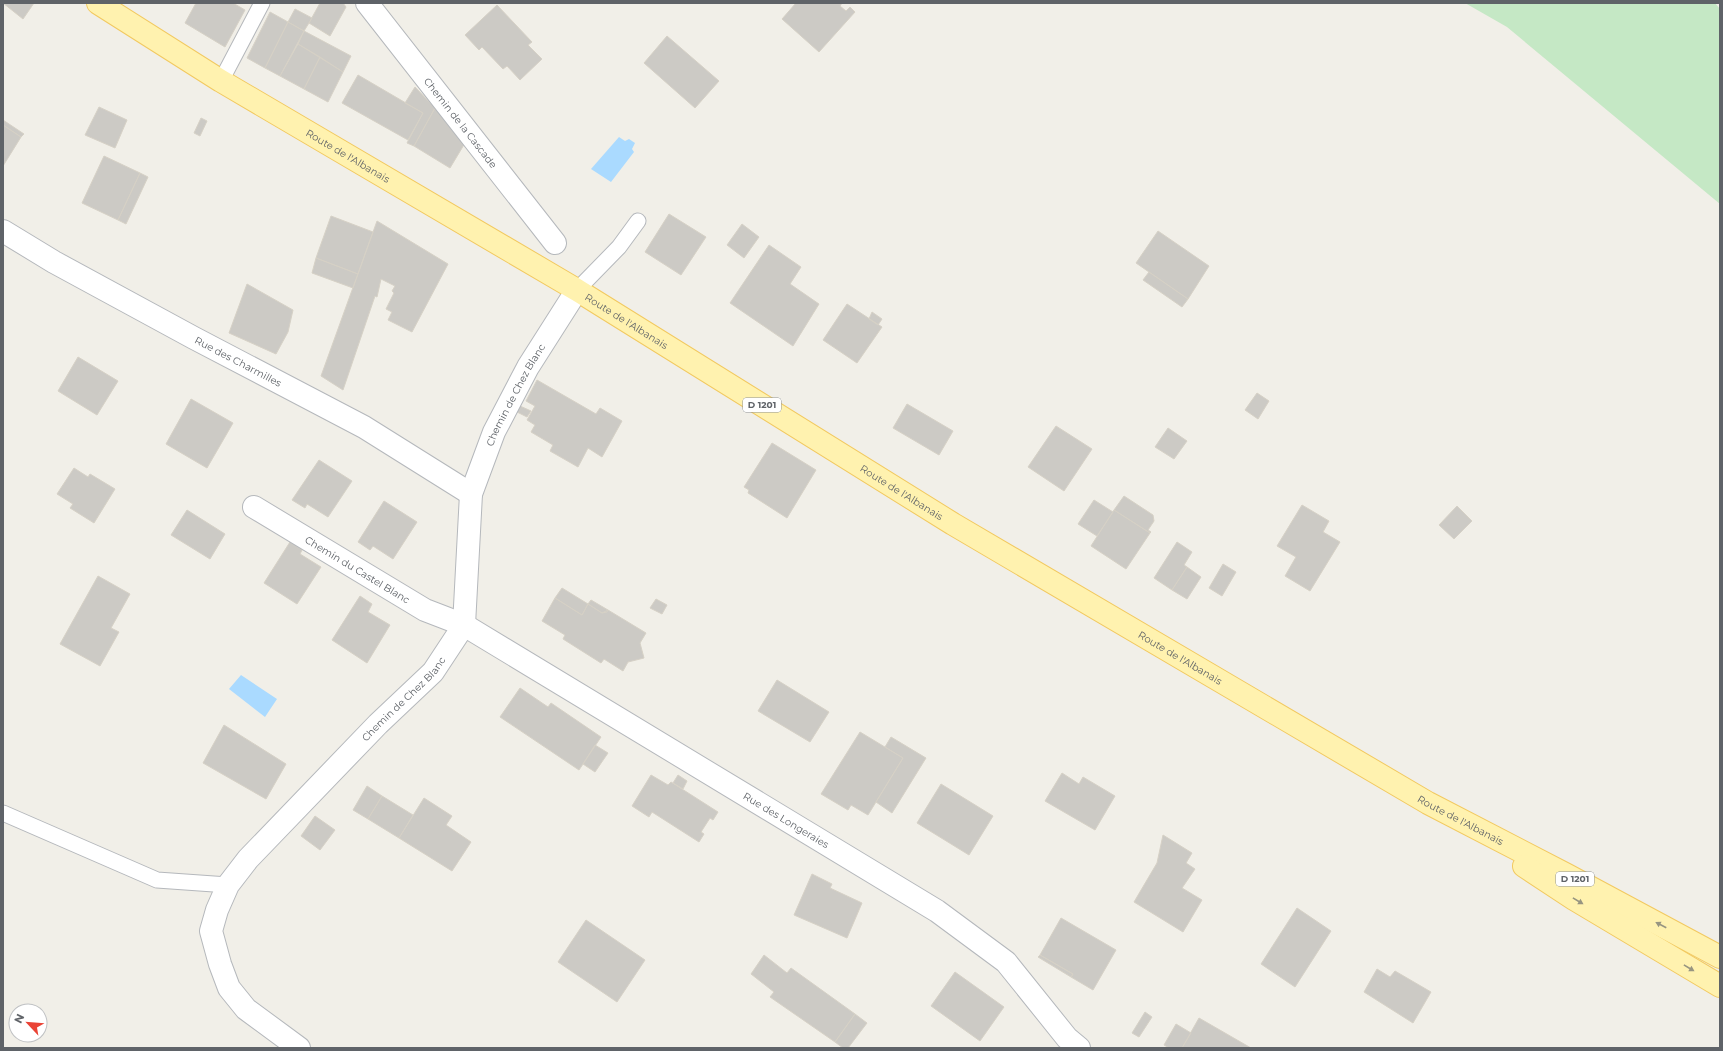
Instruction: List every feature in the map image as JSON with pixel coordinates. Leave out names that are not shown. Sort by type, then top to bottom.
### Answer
[{"type":"main road","name":"Route de l'Albanais","points":[[98,3],[221,81],[577,290],[954,524],[1428,803],[1720,957]]},
{"type":"main road","points":[[1428,803],[1574,899],[1720,986]]},
{"type":"street","name":"Chemin de la Cascade","points":[[367,3],[555,243]]},
{"type":"street","name":"Rue des Charmilles","points":[[3,231],[54,262],[194,338],[364,427],[471,494]]},
{"type":"street","name":"Chemin de Chez Blanc","points":[[299,1048],[246,1009],[229,988],[220,964],[211,931],[217,910],[228,886],[248,860],[378,724],[433,672],[464,625],[471,494],[494,432],[528,367],[577,290]]},
{"type":"street","name":"Chemin du Castel Blanc","points":[[254,507],[425,610],[464,625]]},
{"type":"street","name":"Rue des Longeraies","points":[[464,625],[937,911],[1006,962],[1067,1038],[1079,1048]]},
{"type":"lane","points":[[221,81],[262,3]]},
{"type":"lane","points":[[577,290],[620,247],[638,221]]},
{"type":"lane","points":[[3,813],[157,880],[228,886]]},
{"type":"green space","points":[[1465,3],[1715,3],[1720,9],[1720,204],[1507,27]]},
{"type":"water","points":[[619,137],[625,141],[629,139],[635,143],[632,149],[634,152],[611,182],[591,169]]},
{"type":"water","points":[[241,675],[277,699],[265,717],[229,689]]},
{"type":"building","points":[[3,3],[34,3],[23,19]]},
{"type":"building","points":[[196,3],[233,3],[245,10],[225,47],[185,23]]},
{"type":"building","points":[[320,3],[343,3],[346,7],[330,36],[309,23]]},
{"type":"building","points":[[796,3],[842,3],[840,6],[846,11],[850,7],[855,12],[819,52],[782,19]]},
{"type":"building","points":[[497,5],[532,42],[528,45],[542,59],[520,80],[507,66],[503,69],[482,47],[479,50],[465,35]]},
{"type":"building","points":[[295,9],[312,18],[304,31],[288,22]]},
{"type":"building","points":[[270,12],[288,22],[265,68],[247,58]]},
{"type":"building","points":[[288,22],[304,31],[280,76],[265,68]]},
{"type":"building","points":[[304,31],[351,56],[343,72],[298,44]]},
{"type":"building","points":[[667,36],[719,81],[695,108],[644,63]]},
{"type":"building","points":[[298,44],[320,57],[304,89],[280,76]]},
{"type":"building","points":[[320,57],[343,72],[328,102],[304,89]]},
{"type":"building","points":[[358,75],[423,113],[408,140],[342,103]]},
{"type":"building","points":[[415,87],[435,108],[414,146],[407,143],[423,113],[405,103]]},
{"type":"building","points":[[99,107],[127,120],[115,148],[85,135]]},
{"type":"building","points":[[435,108],[465,143],[450,168],[414,146]]},
{"type":"building","points":[[201,118],[207,121],[200,136],[194,133]]},
{"type":"building","points":[[3,120],[24,134],[21,137],[3,125]]},
{"type":"building","points":[[3,125],[21,137],[3,166]]},
{"type":"building","points":[[104,156],[140,173],[118,220],[82,203]]},
{"type":"building","points":[[140,173],[148,177],[126,224],[118,220]]},
{"type":"building","points":[[669,214],[706,237],[681,275],[645,252]]},
{"type":"building","points":[[331,216],[373,232],[358,274],[316,258]]},
{"type":"building","points":[[377,221],[448,264],[412,332],[388,320],[392,312],[386,309],[394,293],[392,291],[395,286],[381,279],[377,297],[375,296],[343,390],[321,376]]},
{"type":"building","points":[[742,224],[759,237],[744,258],[727,245]]},
{"type":"building","points":[[1158,231],[1209,266],[1188,299],[1136,263]]},
{"type":"building","points":[[769,245],[801,267],[790,284],[819,304],[793,346],[730,303]]},
{"type":"building","points":[[316,258],[358,274],[353,288],[312,273]]},
{"type":"building","points":[[1149,272],[1188,299],[1182,307],[1143,280]]},
{"type":"building","points":[[247,284],[293,310],[288,332],[276,354],[229,333]]},
{"type":"building","points":[[847,304],[882,327],[857,363],[823,340]]},
{"type":"building","points":[[872,312],[882,319],[878,325],[869,319]]},
{"type":"building","points":[[78,357],[118,381],[97,415],[58,391]]},
{"type":"building","points":[[537,380],[596,414],[600,408],[622,421],[602,457],[588,448],[578,467],[550,451],[553,445],[531,432],[535,425],[527,420],[535,406],[526,401]]},
{"type":"building","points":[[1257,393],[1269,401],[1258,419],[1245,410]]},
{"type":"building","points":[[191,399],[233,423],[207,468],[166,444]]},
{"type":"building","points":[[907,404],[953,431],[939,455],[893,428]]},
{"type":"building","points":[[520,406],[531,411],[527,417],[517,412]]},
{"type":"building","points":[[1056,426],[1092,449],[1064,491],[1028,467]]},
{"type":"building","points":[[1168,428],[1187,441],[1174,459],[1155,447]]},
{"type":"building","points":[[772,443],[816,470],[787,518],[748,493],[749,490],[744,487]]},
{"type":"building","points":[[319,460],[352,481],[328,517],[307,504],[305,508],[292,500]]},
{"type":"building","points":[[74,468],[88,477],[90,474],[115,489],[94,523],[70,508],[73,504],[57,494]]},
{"type":"building","points":[[1124,496],[1153,515],[1154,521],[1148,530],[1151,532],[1150,533],[1114,510]]},
{"type":"building","points":[[1094,500],[1113,512],[1097,536],[1078,524]]},
{"type":"building","points":[[384,501],[417,522],[393,559],[373,546],[370,550],[358,542]]},
{"type":"building","points":[[1302,505],[1329,521],[1323,532],[1340,542],[1310,591],[1285,576],[1296,557],[1277,546]]},
{"type":"building","points":[[1457,506],[1472,521],[1454,539],[1439,525]]},
{"type":"building","points":[[187,510],[225,534],[210,559],[171,535]]},
{"type":"building","points":[[1114,510],[1150,533],[1126,569],[1091,546]]},
{"type":"building","points":[[290,542],[302,550],[300,554],[321,567],[297,604],[264,583]]},
{"type":"building","points":[[1177,542],[1192,552],[1184,565],[1187,567],[1172,590],[1154,578]]},
{"type":"building","points":[[1223,564],[1236,572],[1222,596],[1209,588]]},
{"type":"building","points":[[1187,567],[1201,577],[1187,599],[1172,590]]},
{"type":"building","points":[[98,576],[130,594],[111,628],[119,632],[100,666],[60,644]]},
{"type":"building","points":[[562,588],[588,604],[582,615],[555,598]]},
{"type":"building","points":[[360,596],[372,604],[368,612],[390,625],[367,663],[332,640]]},
{"type":"building","points":[[555,598],[582,615],[588,604],[602,613],[608,610],[646,633],[640,643],[644,658],[628,662],[623,671],[604,659],[601,663],[563,639],[565,635],[542,621]]},
{"type":"building","points":[[656,599],[667,605],[662,614],[650,608]]},
{"type":"building","points":[[591,600],[608,610],[607,612],[602,613],[588,604]]},
{"type":"building","points":[[777,680],[829,712],[810,742],[758,711]]},
{"type":"building","points":[[520,688],[548,707],[551,703],[601,737],[579,770],[500,717]]},
{"type":"building","points":[[224,725],[286,764],[266,799],[203,763]]},
{"type":"building","points":[[860,732],[903,758],[868,815],[851,805],[848,810],[821,794]]},
{"type":"building","points":[[891,737],[926,758],[892,813],[876,802],[903,758],[885,747]]},
{"type":"building","points":[[595,745],[608,753],[595,772],[583,764]]},
{"type":"building","points":[[1062,773],[1079,784],[1083,777],[1115,796],[1095,830],[1045,801]]},
{"type":"building","points":[[651,775],[668,785],[671,782],[718,812],[713,820],[710,818],[701,832],[704,834],[699,842],[652,812],[649,817],[632,806]]},
{"type":"building","points":[[678,775],[687,781],[683,789],[673,783]]},
{"type":"building","points":[[941,784],[993,816],[969,855],[917,823]]},
{"type":"building","points":[[367,786],[382,796],[368,819],[353,810]]},
{"type":"building","points":[[382,796],[413,815],[399,838],[368,819]]},
{"type":"building","points":[[424,798],[452,816],[446,825],[471,842],[452,871],[399,838]]},
{"type":"building","points":[[315,816],[335,830],[320,850],[301,836]]},
{"type":"building","points":[[1163,835],[1192,853],[1186,863],[1195,869],[1182,888],[1202,900],[1183,932],[1134,902],[1157,863]]},
{"type":"building","points":[[812,874],[832,884],[830,888],[862,903],[847,938],[794,915]]},
{"type":"building","points":[[1297,908],[1331,931],[1295,987],[1261,964]]},
{"type":"building","points":[[1061,918],[1116,950],[1093,990],[1071,977],[1073,974],[1040,955]]},
{"type":"building","points":[[586,920],[645,960],[617,1002],[558,962]]},
{"type":"building","points":[[764,955],[787,973],[791,968],[855,1014],[835,1042],[770,997],[774,992],[751,974]]},
{"type":"building","points":[[1040,955],[1073,974],[1071,977],[1038,957]]},
{"type":"building","points":[[1377,969],[1390,977],[1395,971],[1431,992],[1413,1023],[1364,992]]},
{"type":"building","points":[[955,972],[1004,1007],[980,1041],[931,1006]]},
{"type":"building","points":[[1145,1012],[1152,1017],[1139,1037],[1132,1033]]},
{"type":"building","points":[[855,1014],[867,1023],[848,1048],[843,1048],[835,1042]]},
{"type":"building","points":[[1199,1018],[1251,1048],[1182,1048]]},
{"type":"building","points":[[1176,1024],[1191,1033],[1182,1048],[1169,1048],[1164,1045]]}]
